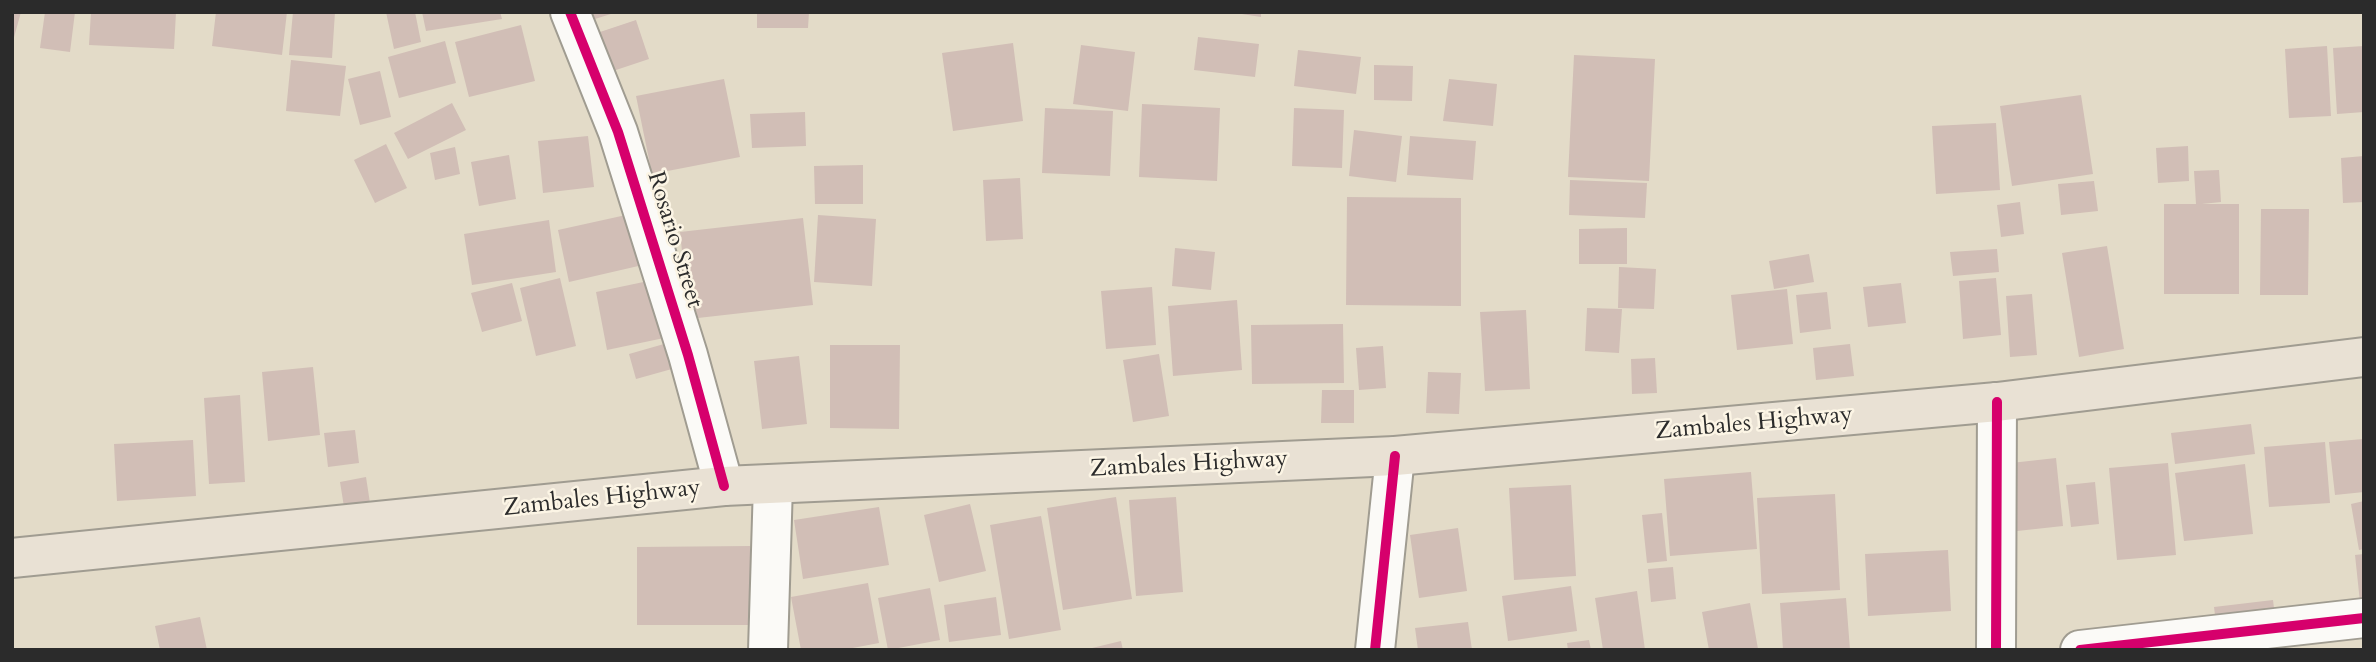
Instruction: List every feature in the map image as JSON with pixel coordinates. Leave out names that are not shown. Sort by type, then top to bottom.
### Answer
[{"type":"main road","name":"Zambales Highway","points":[[12,558],[724,486],[1395,456],[1997,402],[2364,357]]},
{"type":"street","name":"Rosario Street","points":[[570,12],[618,132],[684,343],[724,486]]},
{"type":"street","points":[[1996,650],[1997,402]]},
{"type":"street","points":[[1375,650],[1395,456]]},
{"type":"street","points":[[768,650],[772,484]]},
{"type":"street","points":[[2080,650],[2364,618]]},
{"type":"building","points":[[12,12],[21,12],[13,41],[12,41]]},
{"type":"building","points":[[45,12],[75,12],[70,52],[40,48]]},
{"type":"building","points":[[91,12],[176,12],[174,49],[89,45]]},
{"type":"building","points":[[216,12],[287,12],[282,55],[212,46]]},
{"type":"building","points":[[293,12],[335,12],[332,58],[289,55]]},
{"type":"building","points":[[386,12],[415,12],[421,42],[394,49]]},
{"type":"building","points":[[422,12],[500,12],[502,19],[426,31]]},
{"type":"building","points":[[592,12],[613,12],[614,13],[595,19]]},
{"type":"building","points":[[757,12],[809,12],[808,28],[757,28]]},
{"type":"building","points":[[1229,12],[1261,12],[1261,17]]},
{"type":"building","points":[[636,20],[649,59],[610,72],[597,33]]},
{"type":"building","points":[[521,25],[535,81],[469,97],[455,42]]},
{"type":"building","points":[[1198,37],[1259,44],[1255,77],[1194,70]]},
{"type":"building","points":[[445,41],[456,83],[399,98],[388,57]]},
{"type":"building","points":[[1013,43],[1023,121],[953,131],[942,53]]},
{"type":"building","points":[[1081,45],[1135,52],[1128,111],[1073,104]]},
{"type":"building","points":[[2327,46],[2331,116],[2289,118],[2285,49]]},
{"type":"building","points":[[2364,46],[2364,112],[2337,114],[2333,48]]},
{"type":"building","points":[[1298,50],[1361,57],[1356,94],[1294,86]]},
{"type":"building","points":[[1574,55],[1655,59],[1649,181],[1568,177]]},
{"type":"building","points":[[291,60],[346,66],[340,116],[286,111]]},
{"type":"building","points":[[1374,65],[1413,66],[1412,101],[1374,100]]},
{"type":"building","points":[[380,71],[391,117],[360,125],[348,79]]},
{"type":"building","points":[[724,79],[740,157],[652,174],[636,96]]},
{"type":"building","points":[[1449,79],[1497,84],[1493,126],[1443,121]]},
{"type":"building","points":[[2081,95],[2093,174],[2012,186],[2000,106]]},
{"type":"building","points":[[452,103],[466,130],[408,159],[394,133]]},
{"type":"building","points":[[1142,104],[1220,108],[1217,181],[1139,177]]},
{"type":"building","points":[[1045,108],[1113,111],[1110,176],[1042,173]]},
{"type":"building","points":[[1294,108],[1344,110],[1342,168],[1292,166]]},
{"type":"building","points":[[805,112],[806,146],[752,148],[750,114]]},
{"type":"building","points":[[1996,123],[2000,190],[1936,194],[1932,126]]},
{"type":"building","points":[[1354,130],[1402,136],[1396,182],[1349,176]]},
{"type":"building","points":[[588,136],[594,187],[543,193],[538,141]]},
{"type":"building","points":[[1410,136],[1476,141],[1473,180],[1407,175]]},
{"type":"building","points":[[386,144],[407,188],[375,203],[354,160]]},
{"type":"building","points":[[2188,146],[2189,181],[2158,183],[2156,148]]},
{"type":"building","points":[[455,147],[460,174],[435,180],[430,153]]},
{"type":"building","points":[[509,155],[516,199],[479,206],[471,162]]},
{"type":"building","points":[[2364,156],[2364,202],[2343,203],[2341,158]]},
{"type":"building","points":[[863,165],[863,204],[815,204],[814,166]]},
{"type":"building","points":[[2219,170],[2221,202],[2202,204],[2239,204],[2239,294],[2164,294],[2164,204],[2196,204],[2194,171]]},
{"type":"building","points":[[1020,178],[1023,239],[986,241],[983,180]]},
{"type":"building","points":[[1570,180],[1647,183],[1645,218],[1569,215]]},
{"type":"building","points":[[2094,181],[2098,211],[2061,215],[2058,184]]},
{"type":"building","points":[[1347,197],[1461,198],[1461,306],[1346,305]]},
{"type":"building","points":[[2020,202],[2024,234],[2001,237],[1997,205]]},
{"type":"building","points":[[2261,209],[2309,209],[2308,295],[2260,295]]},
{"type":"building","points":[[635,213],[647,264],[569,282],[558,230]]},
{"type":"building","points":[[818,215],[876,219],[872,286],[814,282]]},
{"type":"building","points":[[803,218],[813,305],[689,319],[680,232]]},
{"type":"building","points":[[549,220],[556,272],[472,285],[464,234]]},
{"type":"building","points":[[1627,228],[1627,264],[1579,264],[1579,229]]},
{"type":"building","points":[[2107,246],[2124,349],[2079,357],[2062,253]]},
{"type":"building","points":[[1175,248],[1215,252],[1211,290],[1172,286]]},
{"type":"building","points":[[1997,249],[1999,272],[1953,276],[1950,252]]},
{"type":"building","points":[[1809,254],[1814,282],[1774,289],[1769,261]]},
{"type":"building","points":[[1619,267],[1656,269],[1654,309],[1618,308]]},
{"type":"building","points":[[560,278],[576,346],[536,356],[520,288]]},
{"type":"building","points":[[1996,278],[2001,335],[1963,339],[1959,281]]},
{"type":"building","points":[[653,280],[664,338],[607,350],[596,292]]},
{"type":"building","points":[[512,283],[522,321],[482,332],[471,293]]},
{"type":"building","points":[[1901,283],[1906,323],[1868,327],[1863,287]]},
{"type":"building","points":[[1152,287],[1156,345],[1106,349],[1101,291]]},
{"type":"building","points":[[1787,289],[1793,344],[1737,350],[1731,295]]},
{"type":"building","points":[[1827,292],[1831,329],[1800,333],[1796,295]]},
{"type":"building","points":[[2032,294],[2037,355],[2010,357],[2006,296]]},
{"type":"building","points":[[1237,300],[1242,370],[1173,376],[1168,306]]},
{"type":"building","points":[[1587,308],[1622,309],[1619,353],[1585,351]]},
{"type":"building","points":[[1526,310],[1530,389],[1485,391],[1480,312]]},
{"type":"building","points":[[1343,324],[1344,383],[1252,384],[1251,325]]},
{"type":"building","points":[[671,342],[679,367],[636,379],[629,354]]},
{"type":"building","points":[[1850,344],[1854,376],[1816,380],[1813,348]]},
{"type":"building","points":[[830,345],[900,345],[899,429],[830,428]]},
{"type":"building","points":[[1383,346],[1386,388],[1359,390],[1356,348]]},
{"type":"building","points":[[1159,354],[1169,416],[1133,422],[1123,360]]},
{"type":"building","points":[[799,356],[807,424],[762,429],[754,361]]},
{"type":"building","points":[[1655,358],[1657,393],[1632,394],[1631,359]]},
{"type":"building","points":[[313,367],[320,435],[268,441],[262,372]]},
{"type":"building","points":[[1428,372],[1461,373],[1459,414],[1426,413]]},
{"type":"building","points":[[1322,390],[1354,390],[1354,423],[1321,423]]},
{"type":"building","points":[[240,395],[245,482],[209,484],[204,398]]},
{"type":"building","points":[[2251,424],[2255,454],[2175,464],[2171,433]]},
{"type":"building","points":[[355,430],[359,463],[328,467],[324,433]]},
{"type":"building","points":[[2363,439],[2364,492],[2335,495],[2329,442]]},
{"type":"building","points":[[193,440],[196,496],[117,501],[114,444]]},
{"type":"building","points":[[2325,442],[2330,503],[2269,507],[2264,447]]},
{"type":"building","points":[[2056,458],[2063,526],[2008,532],[2002,464]]},
{"type":"building","points":[[2168,463],[2176,555],[2117,560],[2109,468]]},
{"type":"building","points":[[2245,464],[2253,534],[2184,541],[2175,473]]},
{"type":"building","points":[[1751,472],[1757,549],[1670,556],[1664,479]]},
{"type":"building","points":[[366,477],[370,503],[344,507],[340,482]]},
{"type":"building","points":[[2095,482],[2099,524],[2071,527],[2066,485]]},
{"type":"building","points":[[1571,485],[1576,576],[1514,580],[1509,488]]},
{"type":"building","points":[[1835,494],[1840,590],[1762,594],[1757,498]]},
{"type":"building","points":[[1116,497],[1132,599],[1063,610],[1047,508]]},
{"type":"building","points":[[1176,497],[1183,592],[1136,596],[1129,500]]},
{"type":"building","points":[[2364,501],[2364,549],[2359,550],[2351,504]]},
{"type":"building","points":[[970,504],[986,571],[939,582],[924,515]]},
{"type":"building","points":[[879,507],[889,565],[803,579],[794,520]]},
{"type":"building","points":[[1662,513],[1667,561],[1647,563],[1642,515]]},
{"type":"building","points":[[1041,516],[1061,630],[1009,639],[990,525]]},
{"type":"building","points":[[1458,528],[1467,591],[1419,598],[1410,535]]},
{"type":"building","points":[[750,546],[750,625],[637,625],[637,547]]},
{"type":"building","points":[[1948,550],[1951,611],[1868,616],[1865,554]]},
{"type":"building","points":[[2364,554],[2364,621],[2362,621],[2355,555]]},
{"type":"building","points":[[1673,567],[1676,599],[1651,602],[1648,569]]},
{"type":"building","points":[[868,583],[879,643],[842,650],[801,650],[791,597]]},
{"type":"building","points":[[1571,586],[1577,631],[1508,641],[1502,596]]},
{"type":"building","points":[[930,588],[940,640],[888,650],[878,598]]},
{"type":"building","points":[[1637,591],[1645,650],[1603,650],[1595,598]]},
{"type":"building","points":[[996,597],[1001,635],[949,642],[944,605]]},
{"type":"building","points":[[1846,598],[1850,650],[1783,650],[1780,603]]},
{"type":"building","points":[[2273,600],[2276,625],[2217,631],[2214,607]]},
{"type":"building","points":[[1750,603],[1758,649],[1709,650],[1702,612]]},
{"type":"building","points":[[200,617],[207,650],[160,650],[155,626]]},
{"type":"building","points":[[1468,622],[1472,650],[1418,650],[1415,628]]},
{"type":"building","points":[[1589,640],[1591,650],[1568,650],[1567,643]]},
{"type":"building","points":[[1121,641],[1123,650],[1088,650],[1088,649]]},
{"type":"cycle path","points":[[570,12],[618,132],[688,355],[724,486]]},
{"type":"cycle path","points":[[1996,650],[1997,402]]},
{"type":"cycle path","points":[[1375,650],[1395,456]]},
{"type":"cycle path","points":[[2080,650],[2364,618]]}]
